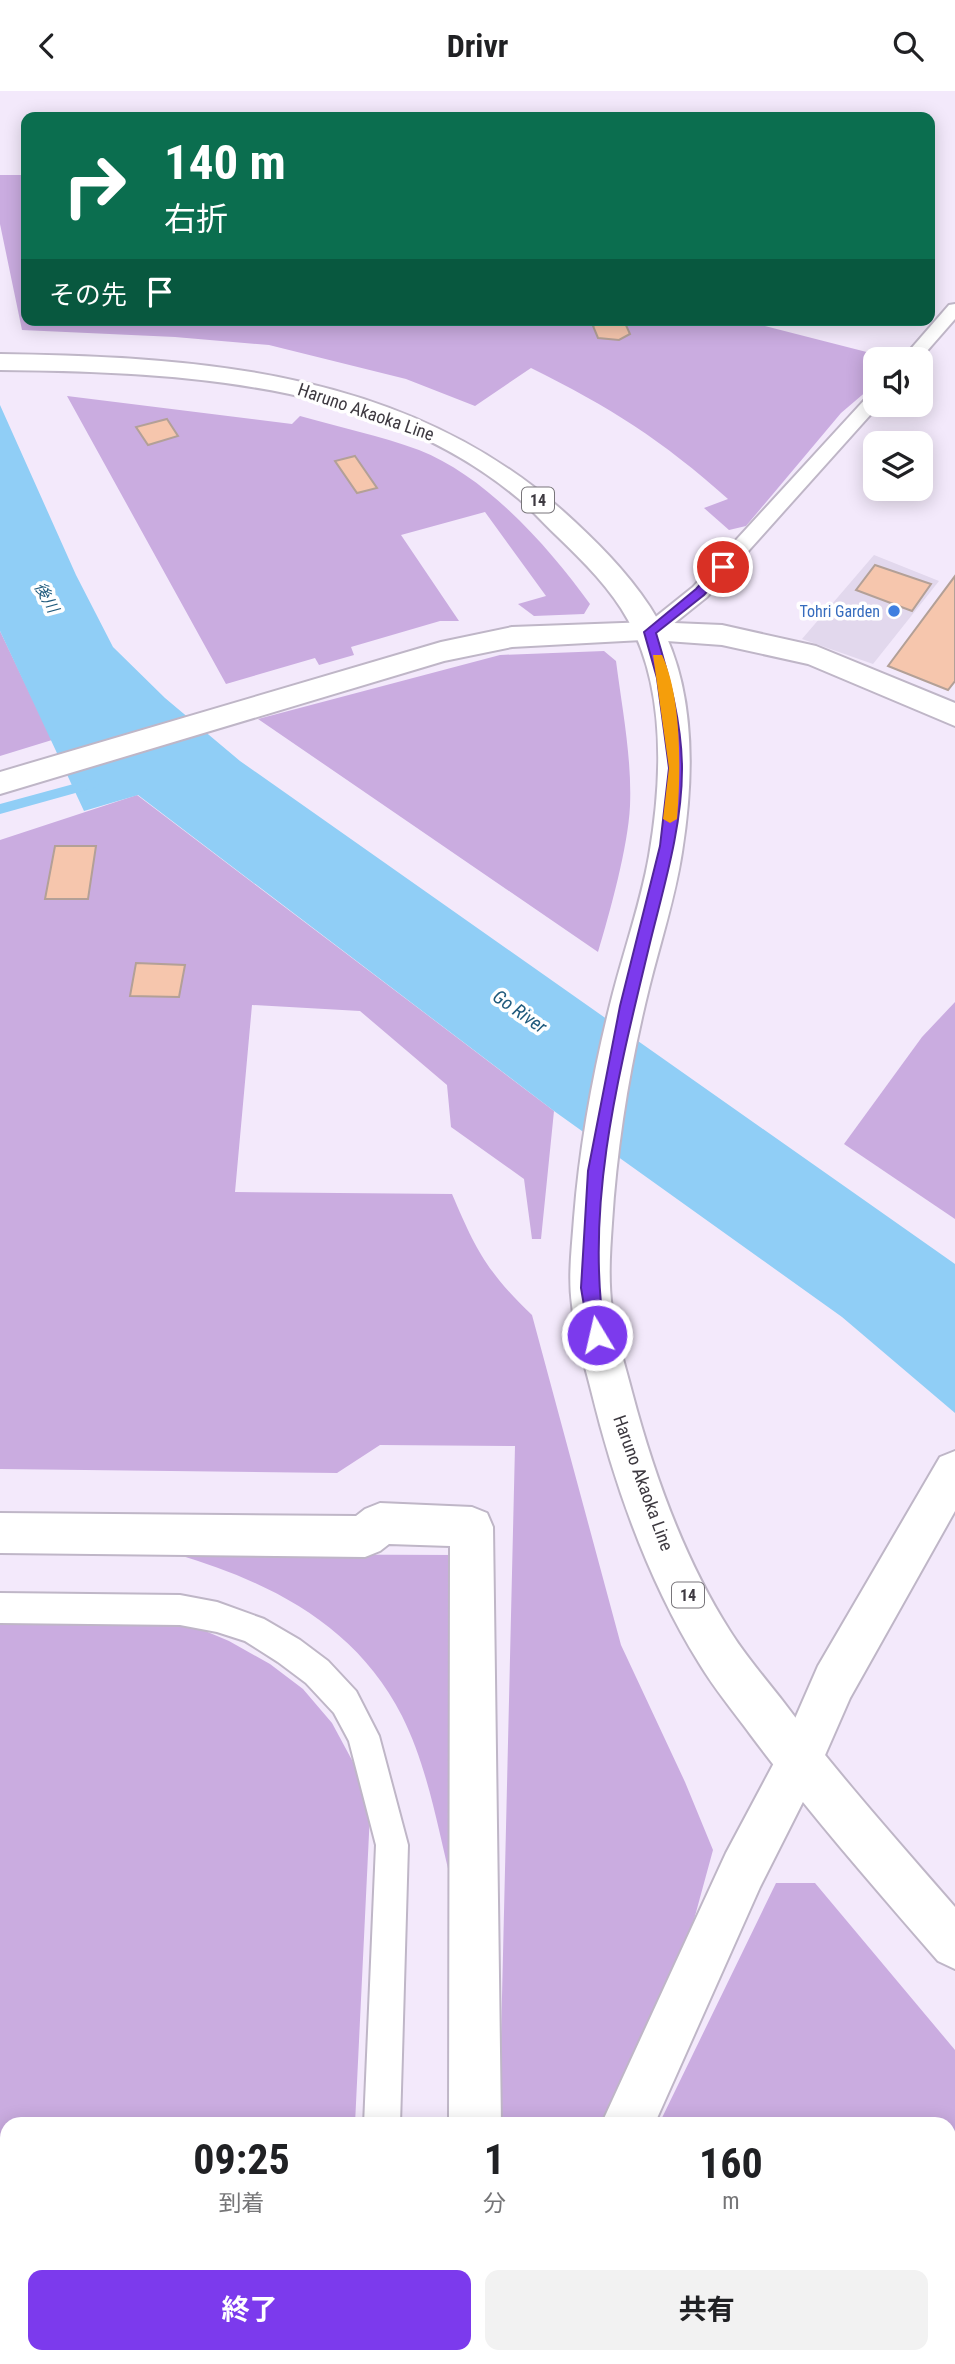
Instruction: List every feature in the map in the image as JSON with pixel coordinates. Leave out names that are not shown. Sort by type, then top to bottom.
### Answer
[{"type":"main road","name":"Haruno Akaoka Line","points":[[5,362],[105,364],[242,376],[340,400],[442,438],[493,466],[537,499],[621,587],[650,632],[663,678],[675,768],[667,846],[628,1006],[595,1171],[590,1288],[597,1335],[626,1446],[666,1550],[711,1642],[799,1762],[955,1944]]},
{"type":"main road","points":[[0,783],[441,652],[512,637],[650,632],[722,635],[816,656],[955,715]]},
{"type":"main road","points":[[631,2117],[743,1870],[799,1762],[834,1682],[954,1471]]},
{"type":"main road","points":[[0,1533],[365,1537],[380,1523],[472,1527],[475,2117]]},
{"type":"lane","points":[[935,322],[955,309]]},
{"type":"lane","points":[[919,347],[932,326]]},
{"type":"lane","points":[[650,632],[700,592],[863,412]]},
{"type":"lane","points":[[0,1608],[180,1611],[217,1617],[253,1629],[289,1651],[317,1672],[345,1702],[363,1737],[392,1845],[382,2117]]},
{"type":"shaded area","points":[[0,175],[21,175],[21,325],[0,224]]},
{"type":"shaded area","points":[[21,326],[765,326],[863,351],[863,394],[841,413],[746,526],[729,530],[704,508],[728,499],[704,478],[634,426],[531,368],[475,406],[406,379],[269,345],[175,337],[22,330]]},
{"type":"shaded area","points":[[67,396],[292,424],[300,416],[419,450],[444,462],[492,495],[536,537],[590,604],[584,614],[534,616],[518,604],[546,596],[485,512],[401,535],[459,621],[440,621],[351,647],[354,655],[319,665],[315,658],[226,684]]},
{"type":"shaded area","points":[[874,555],[939,581],[873,664],[802,639]]},
{"type":"shaded area","points":[[0,631],[52,740],[0,756]]},
{"type":"shaded area","points":[[604,651],[616,661],[628,751],[630,806],[622,860],[598,952],[258,719],[500,655]]},
{"type":"shaded area","points":[[137,795],[554,1111],[541,1239],[532,1239],[524,1179],[451,1127],[447,1085],[360,1011],[252,1005],[235,1192],[452,1194],[468,1230],[493,1273],[532,1315],[621,1645],[685,1782],[713,1850],[686,1949],[610,2117],[499,2117],[515,1446],[380,1445],[337,1473],[0,1469],[0,840]]},
{"type":"shaded area","points":[[955,1002],[955,1219],[844,1144],[922,1037]]},
{"type":"shaded area","points":[[176,1554],[456,1555],[452,1885],[419,1756],[402,1716],[383,1684],[361,1656],[307,1611],[277,1594],[244,1578]]},
{"type":"shaded area","points":[[0,1617],[191,1625],[229,1641],[270,1664],[303,1689],[332,1723],[353,1762],[370,1813],[355,2117],[0,2117]]},
{"type":"shaded area","points":[[776,1883],[815,1883],[955,2050],[955,2117],[662,2117]]},
{"type":"water","points":[[0,405],[76,575],[113,647],[165,698],[240,761],[955,1264],[955,1413],[842,1317],[554,1111],[138,795],[84,811],[0,631]]},
{"type":"building","points":[[593,326],[626,326],[630,334],[619,340],[598,338]]},
{"type":"building","points":[[167,419],[178,436],[148,445],[136,427]]},
{"type":"building","points":[[355,456],[377,488],[357,493],[335,461]]},
{"type":"building","points":[[875,565],[931,584],[912,611],[856,590]]},
{"type":"building","points":[[955,576],[955,681],[948,690],[888,666]]},
{"type":"building","points":[[55,846],[96,846],[88,899],[45,899]]},
{"type":"building","points":[[136,963],[185,965],[179,997],[130,996]]},
{"type":"waterway","points":[[0,809],[92,784]]},
{"type":"slow traffic","points":[[657,658],[663,678],[675,768],[670,819]]},
{"type":"place","name":"Tohri Garden","points":[[894,611]]},
{"type":"route","points":[[597,1335],[590,1288],[595,1171],[628,1006],[667,846],[675,768],[663,678],[650,632],[700,592],[723,567]]},
{"type":"water label","name":"後川","points":[[47,597]]},
{"type":"water label","name":"Go River","points":[[520,1011]]}]
